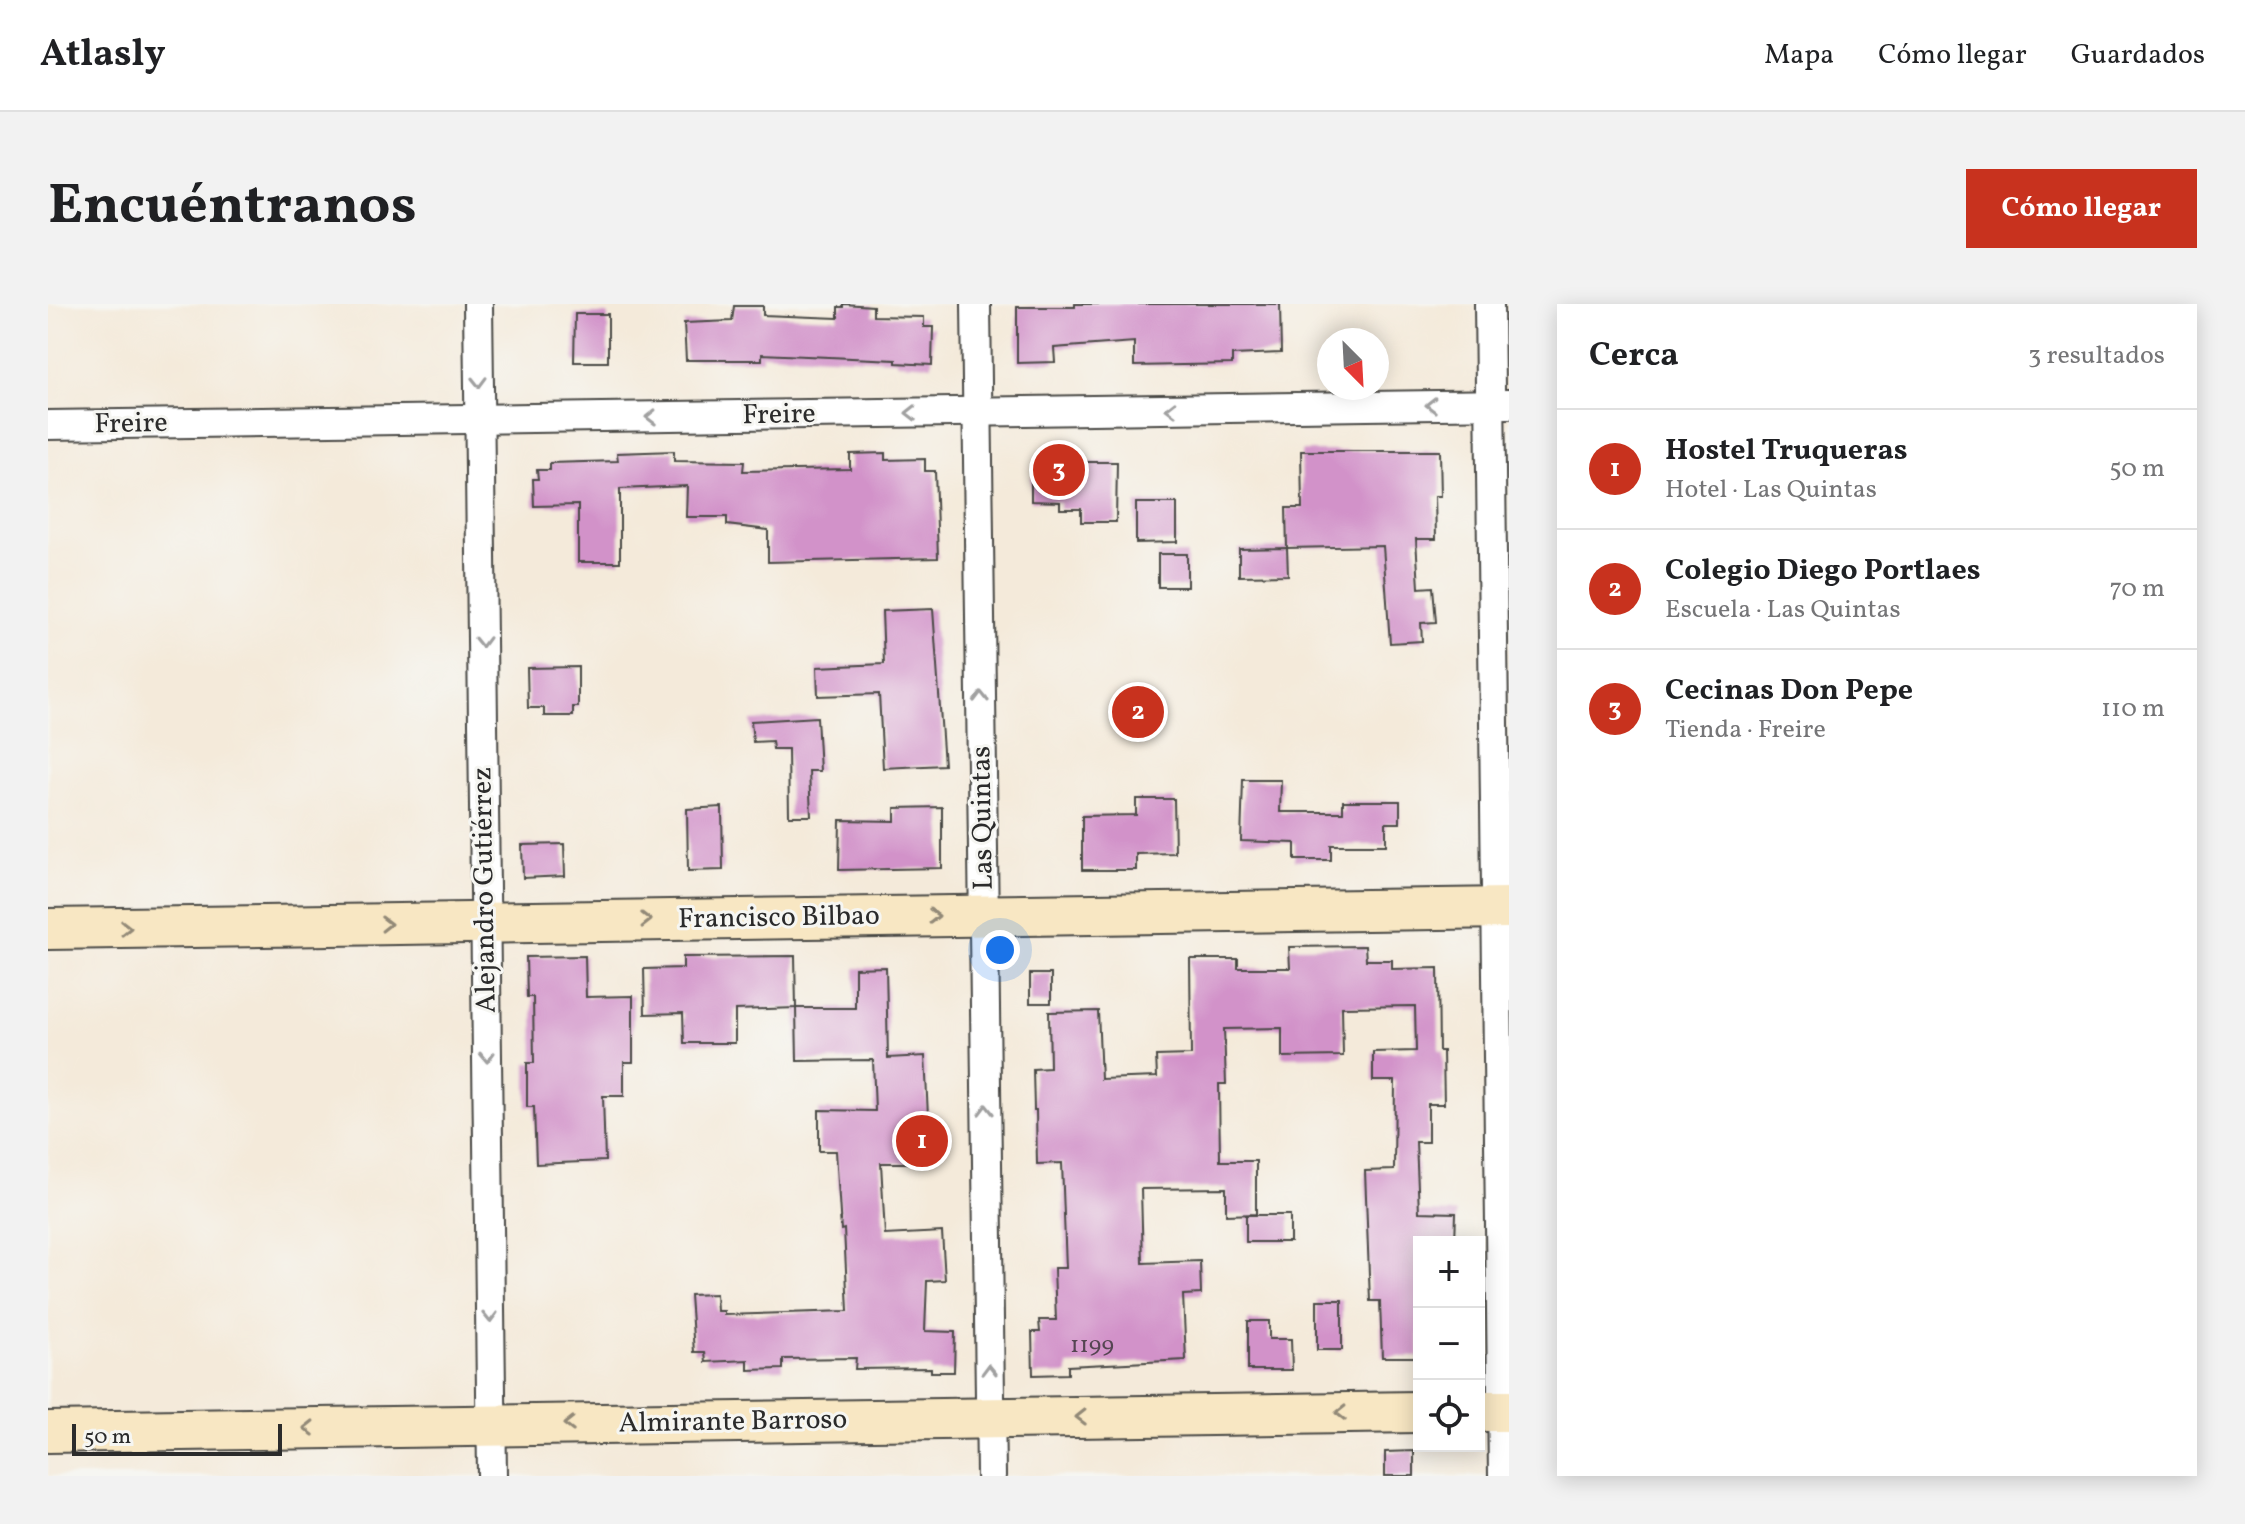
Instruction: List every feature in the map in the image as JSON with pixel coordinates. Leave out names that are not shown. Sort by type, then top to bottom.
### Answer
[{"type":"street","name":"Alejandro Gutiérrez","points":[[478,304],[492,1476]]},
{"type":"street","name":"Las Quintas","points":[[976,304],[991,1476]]},
{"type":"street","points":[[1489,304],[1499,404],[1502,908],[1497,1411],[1503,1476]]},
{"type":"street","name":"Freire","points":[[48,425],[1499,404]]},
{"type":"street","name":"Francisco Bilbao","points":[[48,929],[1502,908]]},
{"type":"street","name":"Almirante Barroso","points":[[48,1432],[1413,1412]]},
{"type":"building","points":[[843,304],[873,306],[873,316],[924,317],[924,327],[933,327],[932,365],[896,363],[896,360],[762,354],[762,360],[686,360],[684,323],[732,321],[734,306],[763,306],[763,315],[838,318],[838,307],[843,307]]},
{"type":"building","points":[[1075,304],[1280,304],[1281,353],[1232,355],[1232,364],[1134,366],[1134,342],[1054,348],[1055,362],[1017,363],[1017,307],[1075,307]]},
{"type":"building","points":[[575,314],[608,314],[608,362],[574,362]]},
{"type":"building","points":[[674,451],[674,461],[744,462],[743,471],[850,469],[850,454],[885,453],[885,460],[925,459],[925,471],[935,471],[938,558],[768,562],[768,530],[727,525],[727,517],[686,517],[687,486],[620,489],[620,562],[578,562],[578,505],[534,506],[533,479],[538,479],[537,470],[550,470],[550,463],[618,461],[617,453]]},
{"type":"building","points":[[1301,451],[1440,451],[1441,496],[1435,496],[1436,539],[1416,539],[1419,588],[1433,587],[1436,622],[1421,623],[1422,641],[1390,643],[1383,546],[1287,548],[1286,508],[1302,508]]},
{"type":"building","points":[[1041,462],[1117,462],[1116,522],[1081,522],[1081,509],[1060,509],[1060,502],[1031,501],[1031,477],[1040,477]]},
{"type":"building","points":[[1136,503],[1177,503],[1177,542],[1136,543]]},
{"type":"building","points":[[1287,548],[1288,575],[1239,576],[1239,549]]},
{"type":"building","points":[[1158,554],[1187,554],[1187,587],[1158,587]]},
{"type":"building","points":[[933,609],[944,765],[883,768],[879,694],[818,696],[817,667],[884,664],[882,611]]},
{"type":"building","points":[[578,667],[578,707],[573,707],[573,716],[544,716],[544,708],[528,708],[527,668]]},
{"type":"building","points":[[817,717],[820,771],[809,771],[811,816],[789,816],[788,749],[773,749],[772,741],[753,742],[751,721]]},
{"type":"building","points":[[1243,780],[1281,780],[1280,812],[1343,812],[1343,801],[1400,801],[1400,823],[1386,823],[1386,845],[1331,845],[1331,860],[1295,860],[1295,843],[1241,841]]},
{"type":"building","points":[[1136,799],[1174,799],[1175,853],[1136,854],[1136,870],[1082,870],[1082,816],[1136,815]]},
{"type":"building","points":[[722,807],[723,870],[688,871],[687,809]]},
{"type":"building","points":[[942,807],[942,868],[839,870],[840,820],[895,821],[895,808]]},
{"type":"building","points":[[564,844],[565,876],[523,878],[522,845]]},
{"type":"building","points":[[1365,946],[1366,960],[1392,960],[1392,969],[1438,968],[1439,1051],[1443,1051],[1444,1104],[1428,1104],[1428,1142],[1416,1142],[1419,1212],[1456,1213],[1455,1236],[1413,1236],[1413,1357],[1382,1357],[1380,1301],[1370,1301],[1365,1171],[1394,1170],[1395,1081],[1373,1081],[1373,1052],[1416,1051],[1415,1006],[1342,1007],[1343,1056],[1282,1057],[1282,1028],[1224,1029],[1226,1084],[1219,1084],[1220,1161],[1256,1161],[1256,1214],[1226,1215],[1226,1188],[1141,1189],[1143,1263],[1200,1261],[1201,1294],[1183,1295],[1186,1360],[1068,1366],[1068,1374],[1033,1375],[1032,1332],[1040,1332],[1039,1320],[1056,1320],[1054,1268],[1066,1268],[1062,1163],[1037,1164],[1033,1069],[1050,1068],[1049,1012],[1098,1011],[1101,1079],[1157,1077],[1156,1056],[1191,1055],[1190,959],[1238,959],[1238,968],[1290,968],[1289,947]]},
{"type":"building","points":[[585,956],[586,997],[633,996],[633,1062],[624,1062],[624,1096],[603,1096],[605,1161],[536,1164],[534,1107],[527,1107],[527,1063],[534,1063],[533,997],[527,997],[526,957]]},
{"type":"building","points":[[795,956],[796,1008],[735,1010],[735,1043],[684,1043],[683,1013],[645,1014],[644,969],[683,968],[683,957]]},
{"type":"building","points":[[886,967],[888,1058],[925,1056],[928,1116],[939,1116],[938,1151],[910,1150],[909,1163],[881,1163],[885,1235],[942,1232],[945,1280],[927,1281],[925,1331],[955,1332],[954,1372],[931,1372],[931,1368],[855,1369],[856,1358],[783,1359],[783,1369],[748,1370],[748,1360],[706,1362],[705,1352],[694,1352],[690,1295],[716,1294],[717,1311],[724,1311],[724,1315],[848,1311],[836,1151],[819,1151],[819,1110],[875,1111],[873,1060],[797,1061],[796,1008],[855,1008],[855,968]]},
{"type":"building","points":[[1030,974],[1051,974],[1051,1003],[1030,1003]]},
{"type":"building","points":[[1246,1215],[1290,1215],[1290,1242],[1246,1242]]},
{"type":"building","points":[[1317,1300],[1342,1300],[1342,1350],[1317,1350]]},
{"type":"building","points":[[1248,1321],[1269,1321],[1269,1339],[1291,1339],[1292,1370],[1248,1370]]},
{"type":"building","points":[[1413,1451],[1414,1476],[1385,1476],[1385,1452]]},
{"type":"place","name":"Cecinas Don Pepe","points":[[1059,470]]},
{"type":"place","name":"Colegio Diego Portlaes","points":[[1138,712]]},
{"type":"place","name":"Hostel Truqueras","points":[[922,1141]]}]
